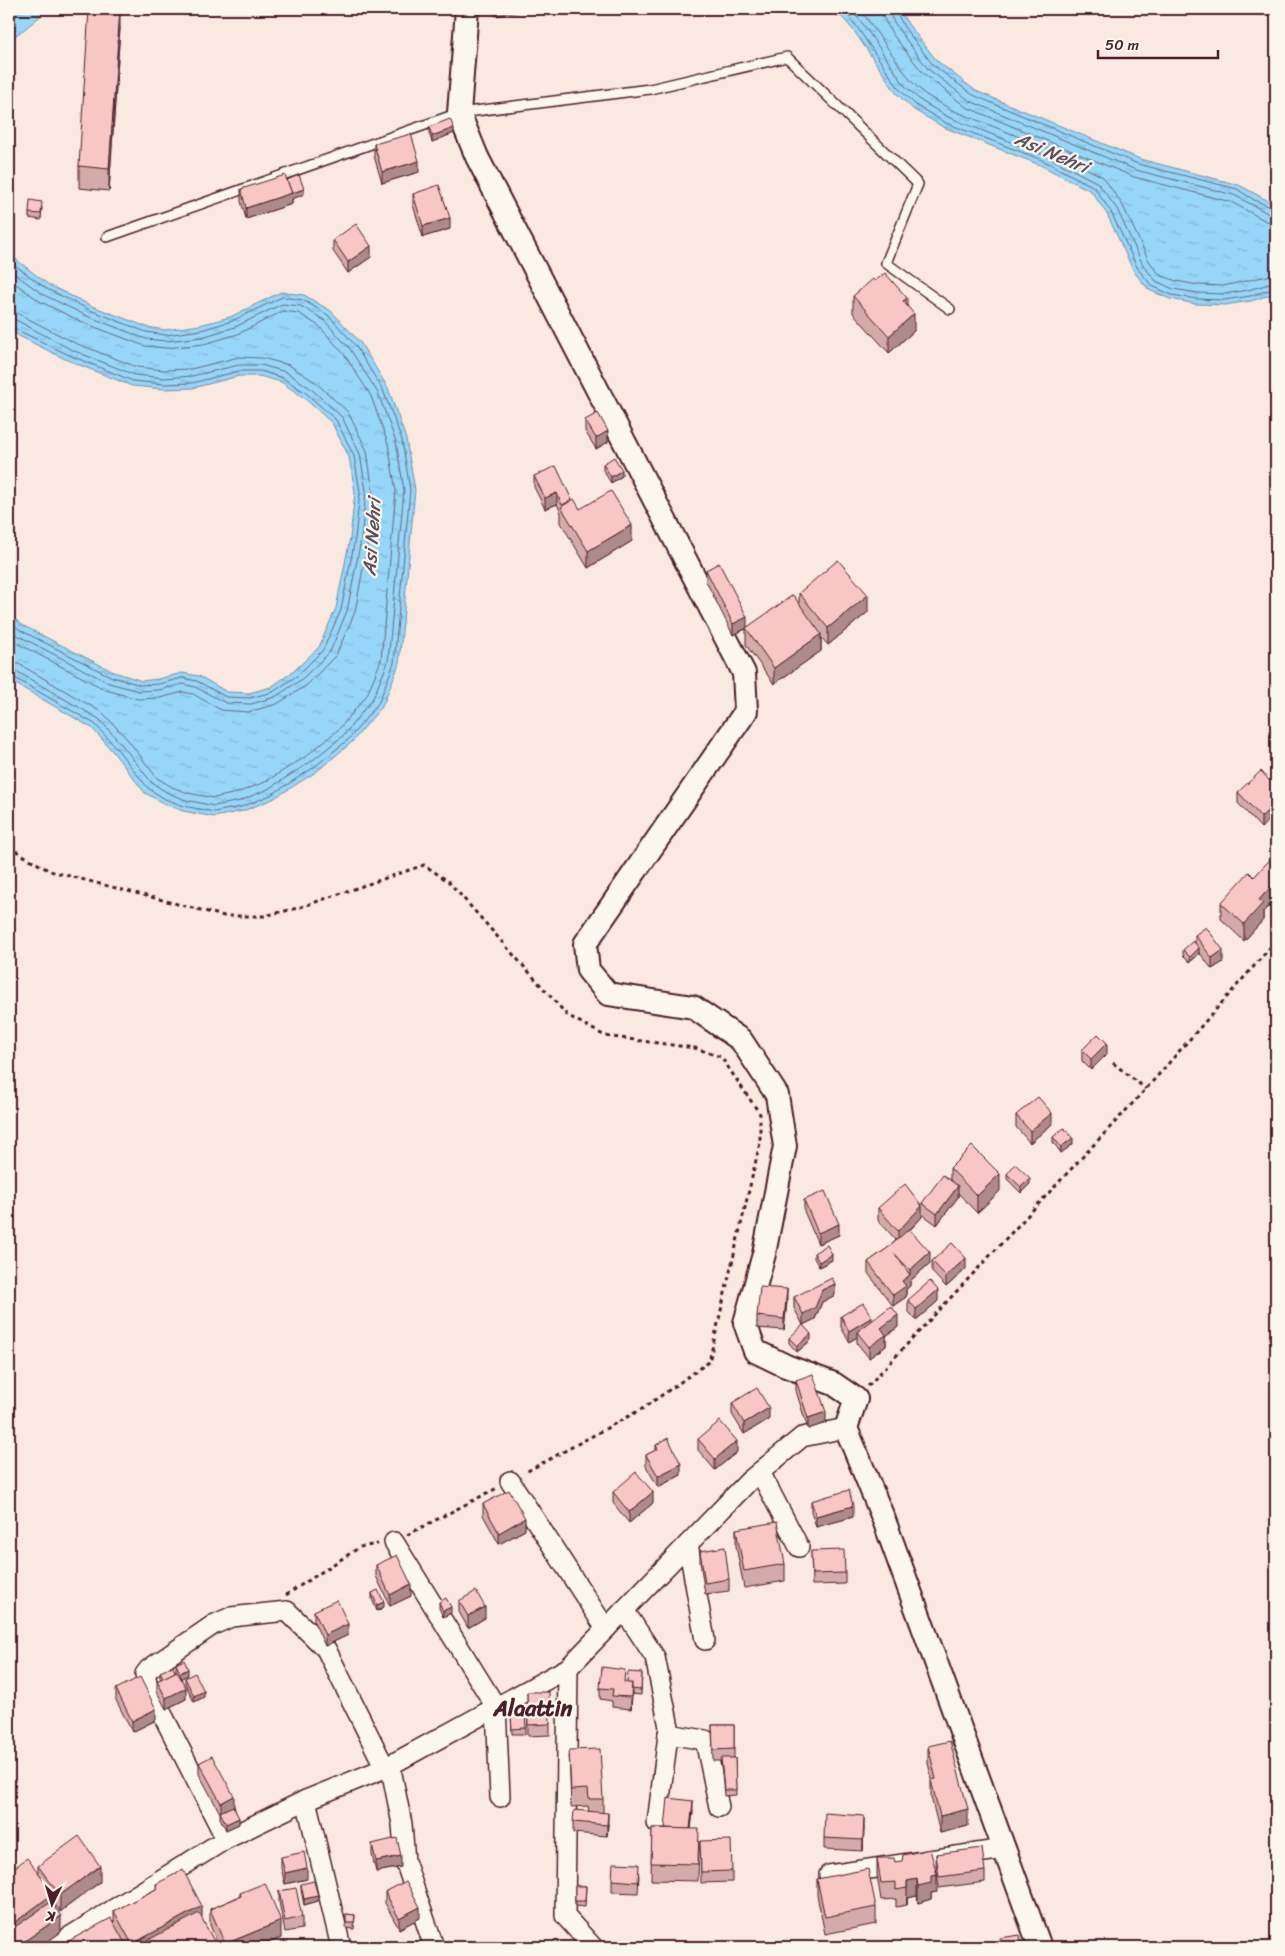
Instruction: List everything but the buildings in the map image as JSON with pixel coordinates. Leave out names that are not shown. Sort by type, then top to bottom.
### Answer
[{"type":"street","points":[[467,9],[458,113],[477,157],[744,673],[746,711],[585,944],[588,970],[608,994],[693,1007],[741,1040],[777,1095],[785,1146],[764,1254],[745,1323],[755,1350],[786,1366],[834,1384],[856,1399],[846,1428],[884,1520],[1040,1947]]},
{"type":"street","points":[[53,1947],[226,1839],[306,1800],[388,1766],[568,1668],[749,1481],[802,1437],[846,1428]]},
{"type":"street","points":[[760,1472],[799,1547]]},
{"type":"street","points":[[510,1481],[606,1629]]},
{"type":"street","points":[[394,1542],[496,1707],[500,1797]]},
{"type":"street","points":[[688,1544],[705,1640]]},
{"type":"street","points":[[624,1610],[655,1657],[669,1727],[657,1823]]},
{"type":"street","points":[[226,1839],[148,1686],[145,1674],[149,1669],[214,1625],[231,1617],[287,1611],[326,1649],[388,1766],[402,1824],[405,1861],[434,1947]]},
{"type":"street","points":[[568,1668],[566,1916],[593,1947]]},
{"type":"street","points":[[668,1734],[705,1740],[719,1806]]},
{"type":"street","points":[[306,1800],[341,1947]]},
{"type":"street","points":[[829,1875],[1004,1849]]},
{"type":"lane","points":[[108,237],[458,113],[650,89],[787,56],[918,184],[886,263],[950,309]]},
{"type":"path","points":[[9,847],[50,871],[224,916],[264,916],[298,908],[424,865],[448,881],[567,1015],[605,1036],[695,1048],[721,1057],[760,1114],[760,1143],[709,1362],[642,1409],[510,1481],[394,1542],[360,1547],[286,1594],[287,1611]]},
{"type":"path","points":[[856,1399],[1146,1089],[1276,941]]},
{"type":"path","points":[[1112,1063],[1146,1089]]},
{"type":"water","points":[[9,9],[49,9],[21,32],[9,39]]},
{"type":"water","name":"Asi Nehri","points":[[820,9],[899,9],[908,24],[937,61],[976,91],[1140,159],[1239,185],[1276,205],[1276,293],[1251,301],[1225,305],[1196,304],[1170,299],[1149,290],[1134,272],[1107,214],[1091,191],[1040,165],[943,127],[914,110],[897,94],[854,31],[842,17]]},
{"type":"water","name":"Asi Nehri","points":[[9,254],[49,285],[92,306],[147,327],[165,330],[200,325],[230,317],[281,292],[304,295],[331,311],[360,342],[388,388],[406,439],[415,490],[399,664],[383,705],[352,742],[316,772],[273,799],[243,811],[214,817],[183,811],[145,793],[92,728],[9,680],[9,614],[22,625],[114,672],[142,681],[182,673],[199,676],[227,692],[249,693],[271,687],[294,671],[319,647],[336,608],[350,538],[355,492],[349,457],[332,423],[303,397],[281,382],[259,376],[239,376],[193,388],[164,389],[132,386],[67,360],[19,336],[9,329]]},
{"type":"district","name":"Alaattin","points":[[533,1708]]}]
